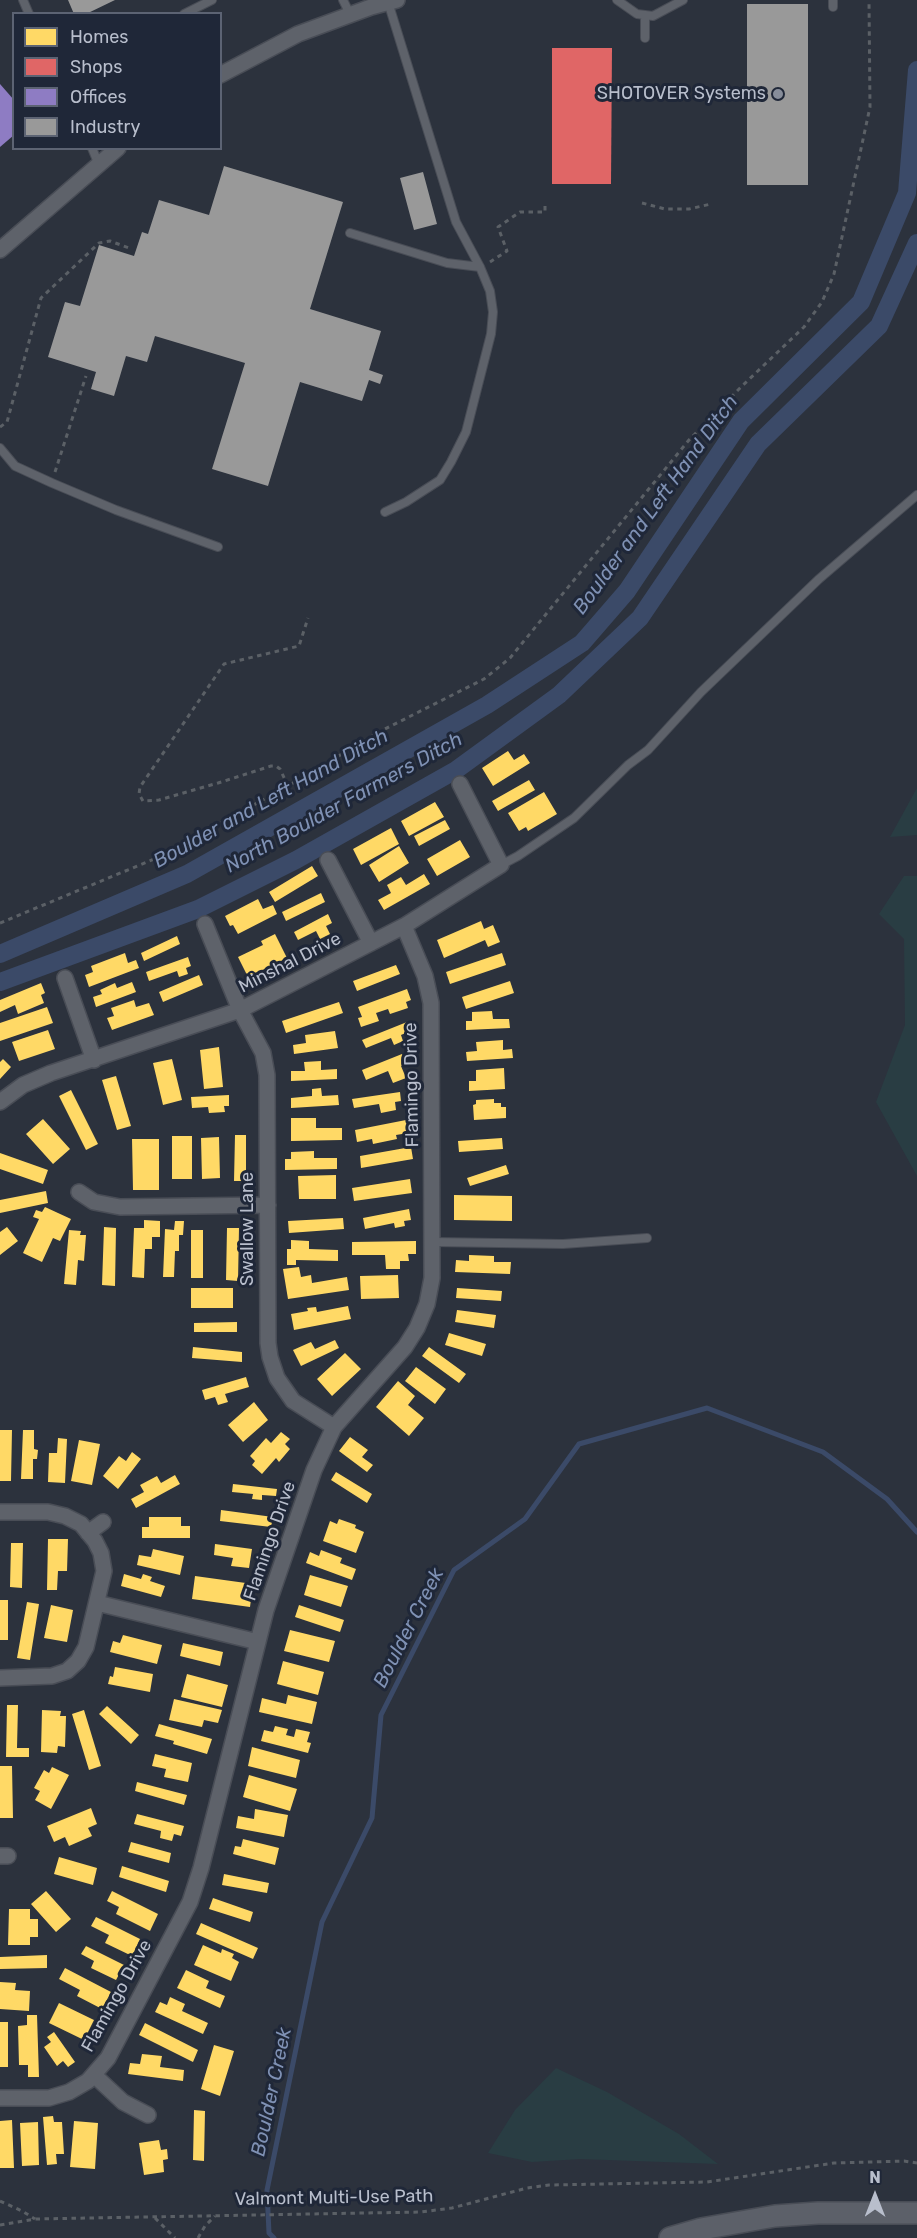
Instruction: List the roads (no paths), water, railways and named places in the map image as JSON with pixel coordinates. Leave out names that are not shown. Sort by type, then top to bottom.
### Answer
[{"type":"main road","points":[[670,2238],[735,2222],[775,2216],[818,2212],[917,2212]]},
{"type":"street","points":[[222,74],[298,34],[350,14],[393,1]]},
{"type":"street","points":[[0,250],[116,150]]},
{"type":"street","points":[[460,784],[501,865]]},
{"type":"street","points":[[328,860],[371,944]]},
{"type":"street","name":"Minshal Drive","points":[[0,1102],[22,1085],[51,1072],[94,1060],[240,1010],[404,927],[501,865]]},
{"type":"street","name":"Swallow Lane","points":[[205,924],[240,1010],[263,1053],[267,1075],[268,1343],[270,1357],[277,1378],[293,1401],[334,1427]]},
{"type":"street","name":"Flamingo Drive","points":[[0,2098],[49,2098],[69,2092],[94,2075],[108,2058],[190,1902],[201,1868],[266,1610],[314,1470],[334,1427],[405,1347],[417,1328],[430,1292],[433,1242],[430,1003],[425,976],[404,927]]},
{"type":"street","points":[[65,978],[94,1060]]},
{"type":"street","points":[[79,1192],[94,1202],[120,1207],[268,1205]]},
{"type":"street","points":[[0,1512],[48,1512],[65,1516],[81,1524],[95,1541],[101,1554],[104,1571],[86,1647],[78,1661],[75,1673],[0,1678]]},
{"type":"street","points":[[88,1533],[103,1522]]},
{"type":"street","points":[[97,1603],[258,1642]]},
{"type":"street","points":[[94,2075],[123,2102],[148,2115]]},
{"type":"lane","points":[[188,12],[212,0]]},
{"type":"lane","points":[[344,0],[350,14]]},
{"type":"lane","points":[[617,0],[637,14],[653,16],[683,0]]},
{"type":"lane","points":[[385,512],[406,502],[440,480],[466,432],[491,334],[493,312],[490,291],[482,270],[456,222],[393,1]]},
{"type":"lane","points":[[645,15],[645,38]]},
{"type":"lane","points":[[93,150],[99,165]]},
{"type":"lane","points":[[351,233],[447,263],[482,270]]},
{"type":"lane","points":[[0,448],[15,466],[52,483],[116,510],[218,547]]},
{"type":"lane","points":[[501,865],[574,818],[628,765],[648,750],[701,692],[819,579],[917,495]]},
{"type":"lane","points":[[433,1242],[563,1244],[647,1238]]},
{"type":"waterway","name":"Boulder and Left Hand Ditch","points":[[0,954],[187,874],[487,705],[582,643],[627,591],[741,421],[861,302],[907,193],[917,70]]},
{"type":"waterway","name":"North Boulder Farmers Ditch","points":[[0,982],[198,909],[296,860],[456,770],[559,695],[640,618],[758,444],[879,326],[917,243]]},
{"type":"waterway","name":"Boulder Creek","points":[[274,2238],[269,2233],[267,2190],[322,1922],[372,1818],[381,1715],[454,1570],[525,1519],[579,1444],[707,1408],[823,1452],[887,1499],[917,1532]]},
{"type":"place","name":"SHOTOVER Systems","points":[[778,94]]}]
